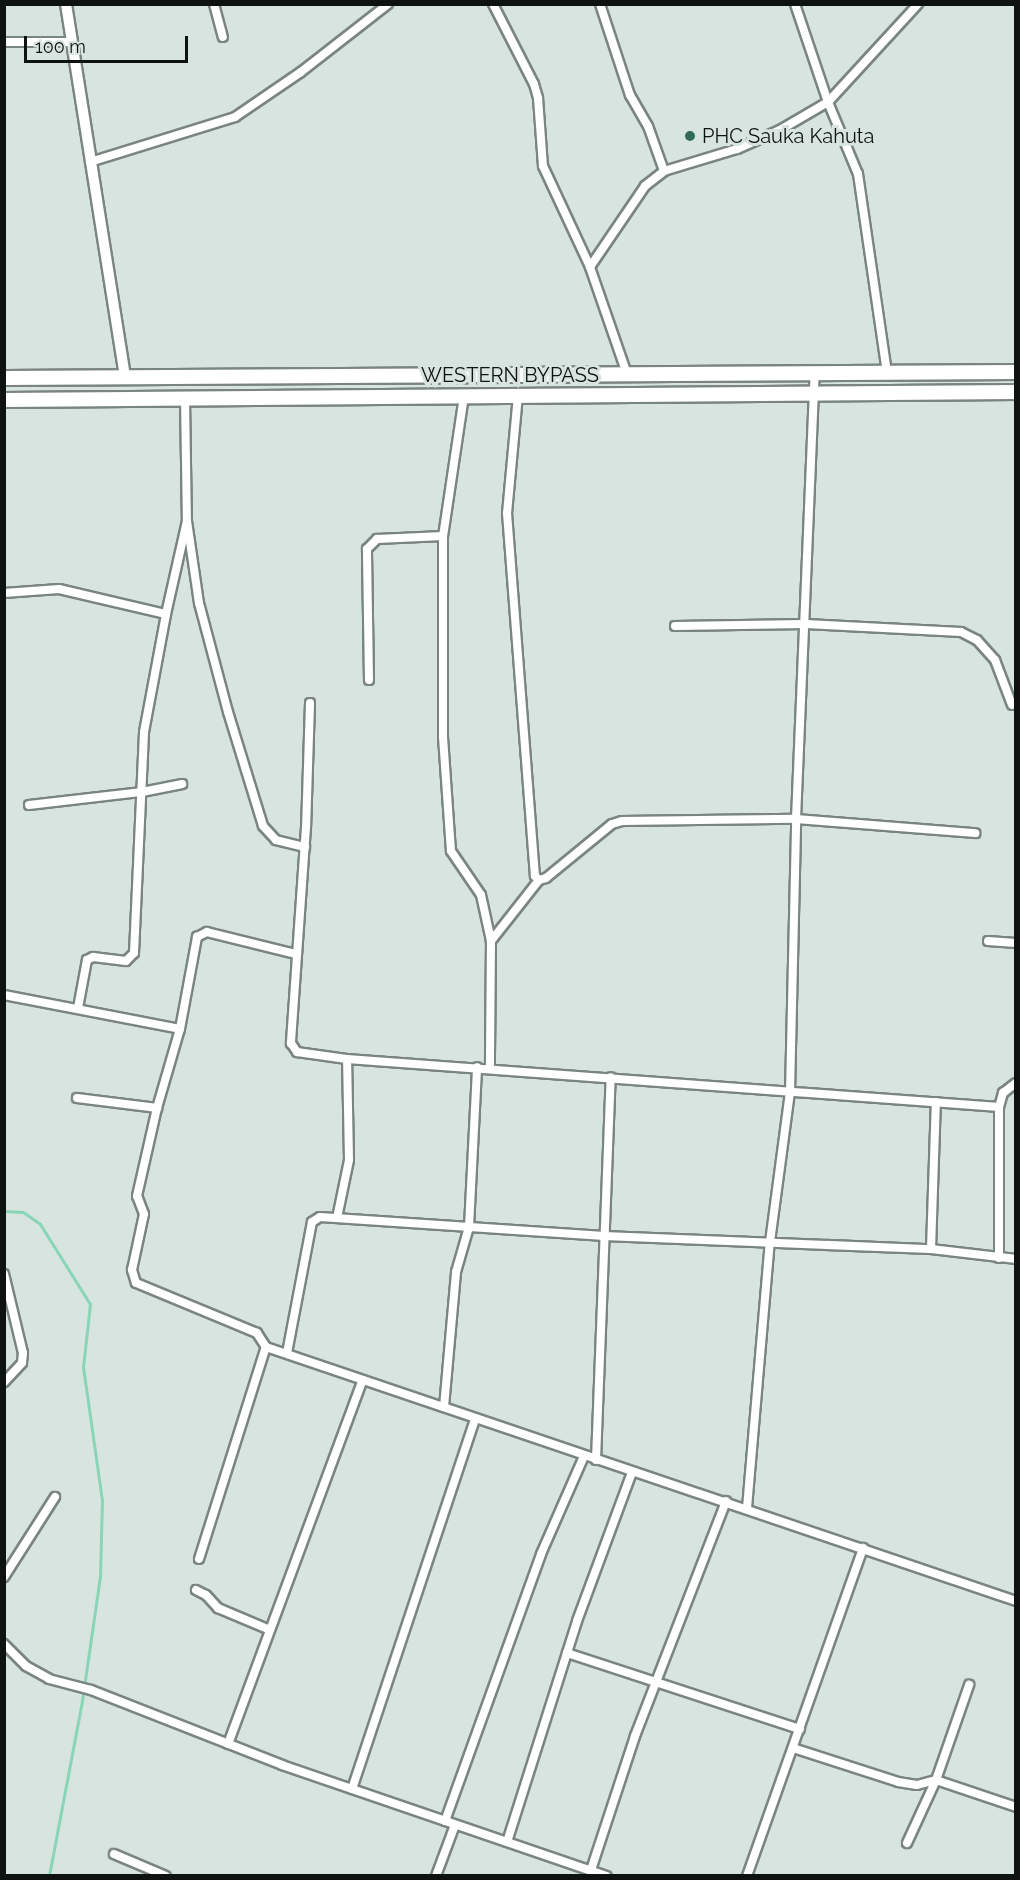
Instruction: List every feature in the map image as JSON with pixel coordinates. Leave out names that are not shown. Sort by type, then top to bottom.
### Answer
[{"type":"main road","name":"WESTERN BYPASS","points":[[4,378],[1016,372]]},
{"type":"main road","name":"WESTERN BYPASS","points":[[4,400],[1016,392]]},
{"type":"street","points":[[66,4],[125,378]]},
{"type":"street","points":[[214,4],[223,37]]},
{"type":"street","points":[[90,162],[235,117],[301,72],[388,4]]},
{"type":"street","points":[[493,4],[534,84],[538,98],[540,156],[543,166],[590,267],[627,374]]},
{"type":"street","points":[[600,4],[630,95],[648,126],[664,171]]},
{"type":"street","points":[[795,4],[828,102],[858,174],[887,373]]},
{"type":"street","points":[[590,267],[645,186],[664,171],[737,149],[780,130],[828,102],[918,4]]},
{"type":"street","points":[[4,42],[72,42]]},
{"type":"street","points":[[747,1508],[770,1242],[790,1093],[796,819],[815,374]]},
{"type":"street","points":[[518,395],[507,513],[533,868],[539,880]]},
{"type":"street","points":[[464,396],[443,536],[443,737],[451,851],[481,895],[491,941],[490,1068]]},
{"type":"street","points":[[185,399],[187,521],[199,603],[228,712],[263,826],[276,840],[305,847]]},
{"type":"street","points":[[78,1008],[87,960],[93,957],[126,961],[134,953],[144,732],[166,614],[187,521]]},
{"type":"street","points":[[369,680],[367,549],[377,539],[443,536]]},
{"type":"street","points":[[4,592],[59,589],[166,614]]},
{"type":"street","points":[[675,626],[806,624],[961,632],[977,640],[995,660],[1012,705]]},
{"type":"street","points":[[310,703],[305,847],[296,954],[293,1048],[301,1054],[790,1093],[999,1107]]},
{"type":"street","points":[[29,805],[142,792],[182,784]]},
{"type":"street","points":[[491,941],[539,880],[546,878],[612,824],[622,821],[796,819],[975,833]]},
{"type":"street","points":[[296,954],[207,932],[199,934],[180,1029],[157,1108],[137,1196],[144,1214],[133,1278],[141,1286],[257,1333],[266,1347],[1016,1601]]},
{"type":"street","points":[[988,941],[1016,943]]},
{"type":"street","points":[[4,995],[180,1029]]},
{"type":"street","points":[[337,1218],[349,1160],[347,1059]]},
{"type":"street","points":[[444,1407],[456,1272],[469,1227],[477,1067]]},
{"type":"street","points":[[596,1460],[611,1077]]},
{"type":"street","points":[[999,1258],[999,1107],[1003,1093],[1016,1083]]},
{"type":"street","points":[[77,1098],[157,1108]]},
{"type":"street","points":[[931,1249],[936,1102]]},
{"type":"street","points":[[287,1353],[312,1222],[320,1217],[604,1236],[931,1249],[1016,1259]]},
{"type":"street","points":[[4,1274],[23,1353],[22,1363],[4,1382]]},
{"type":"street","points":[[199,1559],[266,1347]]},
{"type":"street","points":[[228,1744],[363,1380]]},
{"type":"street","points":[[352,1789],[475,1419]]},
{"type":"street","points":[[445,1821],[541,1554],[585,1456]]},
{"type":"street","points":[[507,1842],[567,1653],[632,1472]]},
{"type":"street","points":[[4,1577],[55,1497]]},
{"type":"street","points":[[591,1870],[655,1682],[726,1501]]},
{"type":"street","points":[[747,1875],[863,1548]]},
{"type":"street","points":[[196,1590],[206,1595],[218,1608],[270,1630]]},
{"type":"street","points":[[4,1644],[38,1675],[91,1690],[228,1744],[352,1789],[607,1875]]},
{"type":"street","points":[[567,1653],[800,1729]]},
{"type":"street","points":[[907,1843],[936,1780],[969,1685]]},
{"type":"street","points":[[793,1748],[898,1782],[917,1785],[936,1780],[1016,1808]]},
{"type":"street","points":[[436,1875],[455,1825]]},
{"type":"street","points":[[114,1854],[166,1875]]},
{"type":"waterway","points":[[4,1211],[23,1212],[40,1224],[90,1304],[83,1367],[102,1500],[100,1576],[82,1701],[49,1876]]},
{"type":"place","name":"PHC Sauka Kahuta","points":[[690,136]]}]
